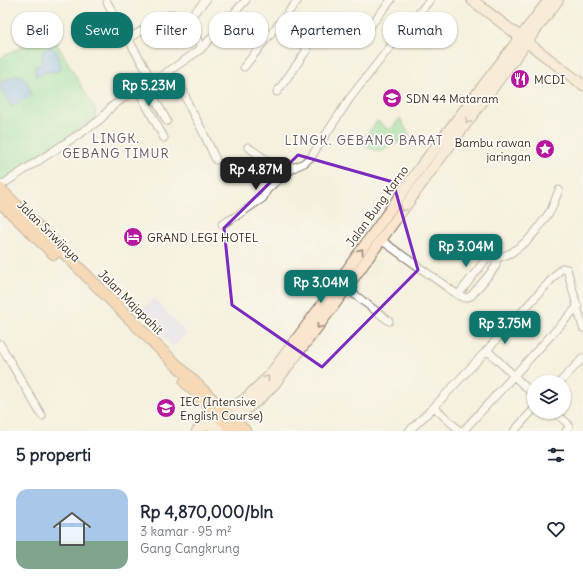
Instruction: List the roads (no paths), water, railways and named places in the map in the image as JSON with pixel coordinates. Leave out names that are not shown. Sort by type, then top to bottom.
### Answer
[{"type":"main road","points":[[472,0],[583,85]]},
{"type":"main road","name":"Jalan Bung Karno","points":[[197,431],[228,420],[268,376],[328,305],[419,178],[524,40],[549,0]]},
{"type":"main road","points":[[524,40],[558,0]]},
{"type":"main road","points":[[328,305],[346,288],[381,240],[419,178]]},
{"type":"main road","points":[[0,189],[5,205]]},
{"type":"main road","name":"Jalan Sriwijaya","points":[[5,205],[228,420]]},
{"type":"main road","points":[[214,431],[228,420],[245,431]]},
{"type":"street","points":[[197,51],[190,18],[206,0]]},
{"type":"street","points":[[0,186],[93,125],[102,118],[111,107],[131,93],[150,83],[197,51],[246,0]]},
{"type":"street","points":[[288,12],[298,0]]},
{"type":"street","points":[[375,20],[391,0]]},
{"type":"street","points":[[222,224],[263,198],[268,188],[294,168],[304,163],[311,156],[350,98],[381,58],[430,0]]},
{"type":"street","points":[[107,2],[112,12]]},
{"type":"street","points":[[244,67],[276,27]]},
{"type":"street","points":[[132,48],[150,83],[167,121]]},
{"type":"street","points":[[277,92],[307,50],[306,48]]},
{"type":"street","points":[[168,71],[176,84],[182,87],[189,106],[216,160]]},
{"type":"street","points":[[138,90],[144,98],[164,138]]},
{"type":"street","points":[[248,147],[267,161],[280,166],[294,168]]},
{"type":"street","points":[[458,295],[486,259],[491,257],[496,259],[511,253],[536,231],[551,210],[559,190]]},
{"type":"street","points":[[381,240],[464,298],[471,296],[496,266],[496,259]]},
{"type":"street","points":[[409,431],[434,407],[560,269],[567,269],[583,328]]},
{"type":"street","points":[[346,288],[389,321]]},
{"type":"street","points":[[434,407],[461,431],[578,306]]},
{"type":"street","points":[[0,344],[42,416]]},
{"type":"street","points":[[487,350],[527,388]]},
{"type":"street","points":[[567,375],[583,358]]},
{"type":"street","points":[[514,431],[527,417]]},
{"type":"street","points":[[563,419],[568,424],[566,431]]},
{"type":"water","points":[[48,48],[55,49],[61,69],[57,72],[47,71],[40,76],[36,76],[35,67],[43,62],[43,51]]},
{"type":"water","points":[[17,74],[27,83],[30,88],[31,95],[11,107],[0,86],[0,83]]},
{"type":"place","name":"MCDI","points":[[520,79]]},
{"type":"place","name":"SDN 44 Mataram","points":[[392,98]]},
{"type":"place","name":"Bambu rawan jaringan","points":[[545,149]]},
{"type":"place","name":"GRAND LEGI HOTEL","points":[[133,237]]},
{"type":"place","name":"IEC (Intensive English Course)","points":[[166,408]]},
{"type":"district","name":"LINGK. GEBANG BARAT","points":[[364,140]]},
{"type":"district","name":"LINGK. GEBANG TIMUR","points":[[116,146]]}]
